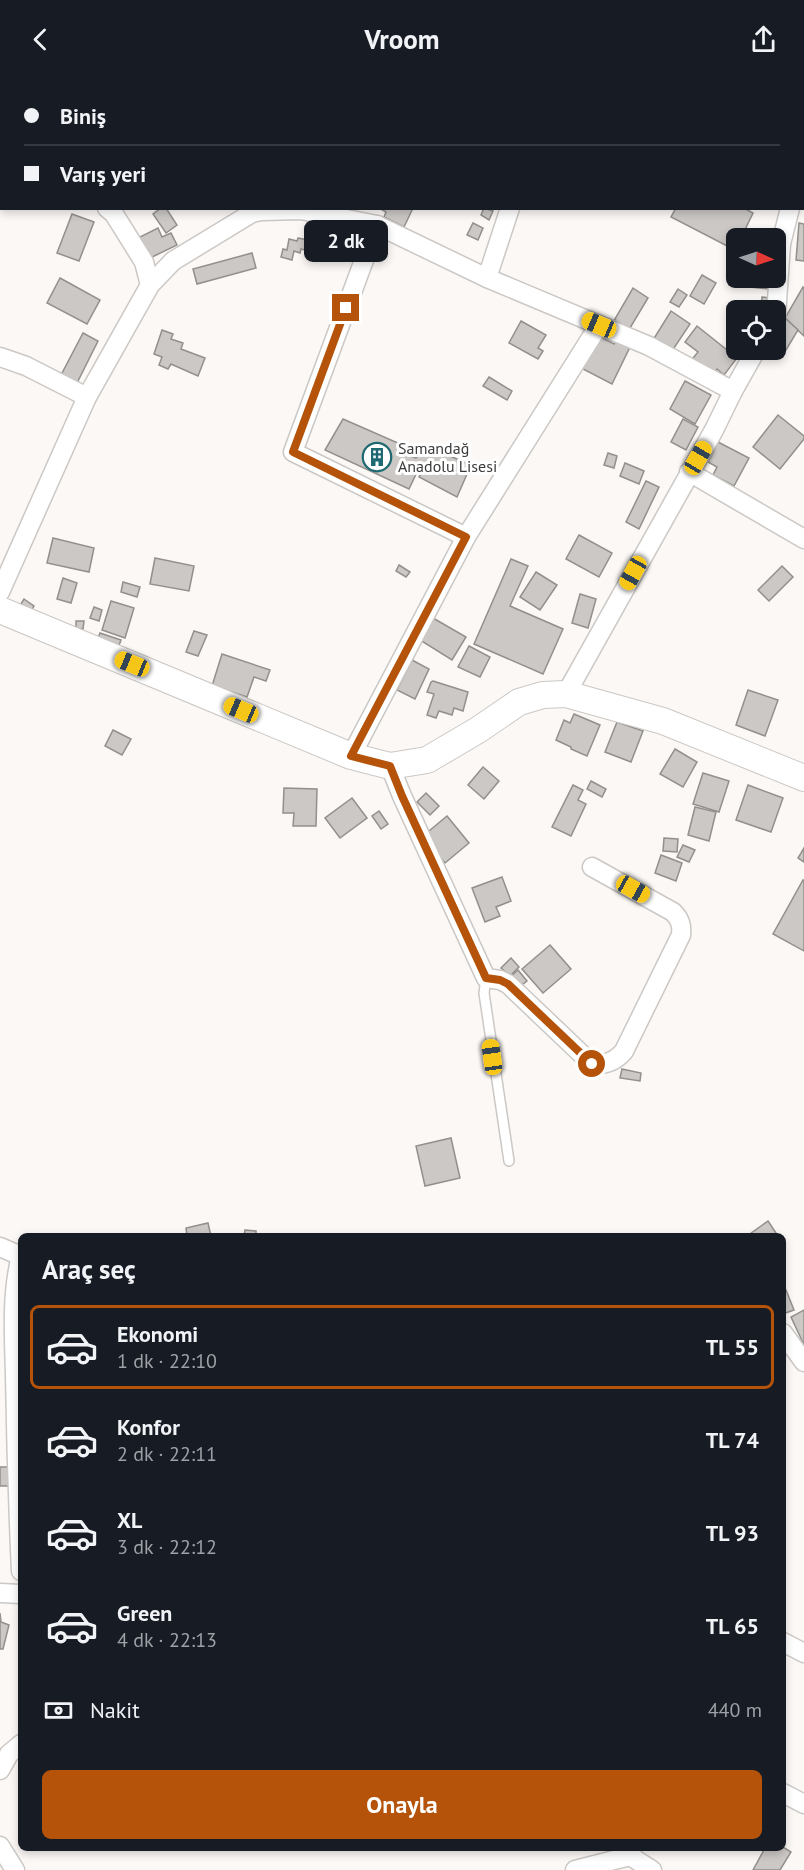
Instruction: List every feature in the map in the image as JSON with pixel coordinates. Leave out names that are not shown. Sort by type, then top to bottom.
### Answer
[{"type":"street","points":[[109,210],[144,262],[150,285]]},
{"type":"street","points":[[0,592],[87,398],[150,285],[173,261],[252,213],[261,210],[301,210],[377,225],[487,278],[649,346],[733,391]]},
{"type":"street","points":[[487,278],[509,210]]},
{"type":"street","points":[[777,300],[781,244],[790,210]]},
{"type":"street","points":[[377,225],[293,452],[466,537]]},
{"type":"street","points":[[351,756],[466,537],[599,325]]},
{"type":"street","points":[[0,357],[26,366],[87,398]]},
{"type":"street","points":[[566,694],[714,430],[750,360]]},
{"type":"street","points":[[689,472],[804,539]]},
{"type":"street","points":[[0,610],[351,756],[390,766],[426,760],[478,730],[519,702],[543,695],[566,694],[663,721],[804,778]]},
{"type":"street","points":[[390,766],[486,978],[508,984],[592,1064],[606,1064],[619,1057],[624,1051],[681,935],[681,924],[673,912],[592,867]]},
{"type":"street","points":[[0,1247],[18,1255]]},
{"type":"street","points":[[18,1267],[14,1305],[18,1496]]},
{"type":"street","points":[[786,1337],[804,1362]]},
{"type":"street","points":[[0,1593],[18,1594]]},
{"type":"street","points":[[786,1644],[804,1653]]},
{"type":"street","points":[[0,1770],[9,1754],[18,1746]]},
{"type":"street","points":[[786,1795],[804,1804]]},
{"type":"street","points":[[0,1846],[15,1870]]},
{"type":"street","points":[[575,1870],[631,1852],[652,1870]]},
{"type":"lane","points":[[486,978],[484,993],[509,1161]]},
{"type":"building","points":[[158,210],[167,210],[177,225],[166,233],[153,214]]},
{"type":"building","points":[[382,210],[412,210],[404,227],[384,217],[386,212]]},
{"type":"building","points":[[483,210],[493,211],[489,220],[481,215]]},
{"type":"building","points":[[675,210],[748,210],[753,213],[746,228],[726,228],[726,245],[671,217]]},
{"type":"building","points":[[72,214],[94,222],[79,261],[57,253]]},
{"type":"building","points":[[473,223],[483,228],[478,240],[467,235]]},
{"type":"building","points":[[799,223],[804,224],[804,261],[796,260]]},
{"type":"building","points":[[158,228],[162,237],[171,233],[177,245],[148,259],[138,238]]},
{"type":"building","points":[[298,238],[308,240],[305,250],[301,249],[300,253],[294,251],[292,260],[281,257],[283,249],[287,250],[289,239],[297,241]]},
{"type":"building","points":[[252,253],[256,268],[197,284],[193,269]]},
{"type":"building","points":[[702,275],[716,283],[704,304],[690,296]]},
{"type":"building","points":[[60,278],[100,300],[87,324],[47,303]]},
{"type":"building","points":[[803,287],[804,336],[786,316]]},
{"type":"building","points":[[633,288],[648,298],[627,333],[612,324]]},
{"type":"building","points":[[678,289],[687,295],[679,307],[670,302]]},
{"type":"building","points":[[671,311],[690,324],[672,351],[653,340]]},
{"type":"building","points":[[786,319],[798,330],[786,350]]},
{"type":"building","points":[[521,321],[546,335],[538,348],[543,351],[538,359],[509,343]]},
{"type":"building","points":[[697,326],[726,349],[726,360],[735,360],[724,375],[717,369],[710,378],[690,362],[698,352],[685,342]]},
{"type":"building","points":[[162,330],[173,334],[171,339],[183,343],[181,349],[205,358],[198,376],[171,364],[168,369],[159,365],[162,357],[154,354]]},
{"type":"building","points":[[83,333],[98,341],[76,385],[60,377]]},
{"type":"building","points":[[597,335],[614,344],[616,340],[630,347],[612,384],[581,368]]},
{"type":"building","points":[[489,377],[512,391],[507,400],[483,386]]},
{"type":"building","points":[[685,381],[711,395],[695,424],[670,409]]},
{"type":"building","points":[[778,415],[804,436],[780,469],[753,447]]},
{"type":"building","name":"Samandağ Anadolu Lisesi","points":[[343,419],[414,450],[411,456],[416,458],[424,445],[471,465],[457,497],[419,477],[422,471],[414,467],[415,464],[411,463],[408,470],[417,472],[409,489],[325,450]]},
{"type":"building","points":[[683,419],[698,427],[686,450],[671,442]]},
{"type":"building","points":[[718,442],[749,458],[734,486],[713,475],[717,467],[708,462]]},
{"type":"building","points":[[608,453],[617,456],[614,468],[604,465]]},
{"type":"building","points":[[625,463],[644,471],[639,484],[620,476]]},
{"type":"building","points":[[646,481],[659,487],[639,529],[626,522]]},
{"type":"building","points":[[579,535],[612,553],[599,577],[566,559]]},
{"type":"building","points":[[53,538],[94,548],[89,572],[47,563]]},
{"type":"building","points":[[155,558],[194,566],[189,591],[150,584]]},
{"type":"building","points":[[511,559],[528,566],[510,606],[563,629],[543,674],[474,644]]},
{"type":"building","points":[[399,565],[410,572],[406,577],[396,571]]},
{"type":"building","points":[[782,566],[793,577],[769,601],[758,590]]},
{"type":"building","points":[[536,572],[557,585],[540,610],[520,597]]},
{"type":"building","points":[[63,578],[77,583],[71,603],[57,599]]},
{"type":"building","points":[[123,582],[140,587],[137,597],[121,592]]},
{"type":"building","points":[[580,594],[596,599],[588,628],[572,623]]},
{"type":"building","points":[[24,599],[34,606],[30,613],[19,607]]},
{"type":"building","points":[[111,601],[134,608],[125,638],[102,630]]},
{"type":"building","points":[[94,607],[102,610],[99,621],[90,618]]},
{"type":"building","points":[[433,618],[466,637],[452,660],[420,640]]},
{"type":"building","points":[[76,621],[84,621],[83,629],[76,629]]},
{"type":"building","points":[[194,631],[207,635],[198,656],[186,652]]},
{"type":"building","points":[[100,633],[121,640],[118,648],[97,641]]},
{"type":"building","points":[[469,646],[490,657],[480,677],[458,667]]},
{"type":"building","points":[[222,654],[270,670],[266,681],[254,677],[247,697],[212,686]]},
{"type":"building","points":[[412,660],[429,669],[415,699],[397,690]]},
{"type":"building","points":[[433,681],[468,692],[463,711],[454,708],[452,715],[439,711],[436,718],[427,715],[434,694],[427,692]]},
{"type":"building","points":[[748,690],[778,700],[765,736],[736,725]]},
{"type":"building","points":[[574,714],[600,725],[587,756],[556,740],[564,720],[570,723]]},
{"type":"building","points":[[617,722],[643,731],[631,762],[605,752]]},
{"type":"building","points":[[113,730],[131,739],[122,755],[105,746]]},
{"type":"building","points":[[675,749],[697,762],[683,787],[660,774]]},
{"type":"building","points":[[483,767],[499,781],[484,799],[468,785]]},
{"type":"building","points":[[703,773],[729,781],[719,812],[693,804]]},
{"type":"building","points":[[591,781],[606,789],[602,797],[587,789]]},
{"type":"building","points":[[573,785],[583,790],[578,800],[586,804],[571,836],[552,827]]},
{"type":"building","points":[[748,785],[783,798],[771,832],[736,820]]},
{"type":"building","points":[[284,788],[317,789],[316,826],[293,826],[294,813],[283,813]]},
{"type":"building","points":[[426,793],[439,806],[430,815],[417,802]]},
{"type":"building","points":[[352,798],[367,818],[340,838],[325,818]]},
{"type":"building","points":[[695,807],[716,812],[709,841],[688,835]]},
{"type":"building","points":[[379,811],[388,824],[381,829],[372,816]]},
{"type":"building","points":[[447,816],[469,843],[445,863],[423,836]]},
{"type":"building","points":[[664,838],[678,839],[677,852],[663,851]]},
{"type":"building","points":[[683,845],[695,850],[689,862],[677,857]]},
{"type":"building","points":[[804,848],[804,862],[798,858]]},
{"type":"building","points":[[661,855],[682,863],[676,881],[655,873]]},
{"type":"building","points":[[502,877],[511,901],[496,907],[500,916],[485,922],[472,888]]},
{"type":"building","points":[[804,880],[804,951],[773,934]]},
{"type":"building","points":[[550,945],[571,969],[543,993],[522,969]]},
{"type":"building","points":[[511,958],[519,967],[510,976],[501,968]]},
{"type":"building","points":[[518,970],[527,981],[517,989],[508,979]]},
{"type":"building","points":[[622,1069],[641,1073],[640,1081],[620,1078]]},
{"type":"building","points":[[451,1138],[460,1178],[425,1186],[416,1146]]},
{"type":"building","points":[[768,1221],[776,1233],[751,1233]]},
{"type":"building","points":[[208,1223],[210,1233],[187,1233],[186,1228]]},
{"type":"building","points":[[245,1230],[256,1231],[256,1233],[244,1233]]},
{"type":"building","points":[[786,1290],[794,1310],[786,1313]]},
{"type":"building","points":[[804,1310],[804,1345],[791,1317]]},
{"type":"building","points":[[0,1467],[10,1467],[10,1486],[0,1486]]},
{"type":"building","points":[[0,1613],[1,1622],[9,1625],[3,1649],[0,1649]]},
{"type":"building","points":[[786,1849],[791,1852],[780,1870],[753,1870],[763,1851],[786,1851]]},
{"type":"place","name":"Samandağ Anadolu Lisesi","points":[[377,457]]},
{"type":"route","points":[[346,308],[293,452],[466,537],[351,756],[390,766],[486,978],[508,984],[592,1064]]}]
